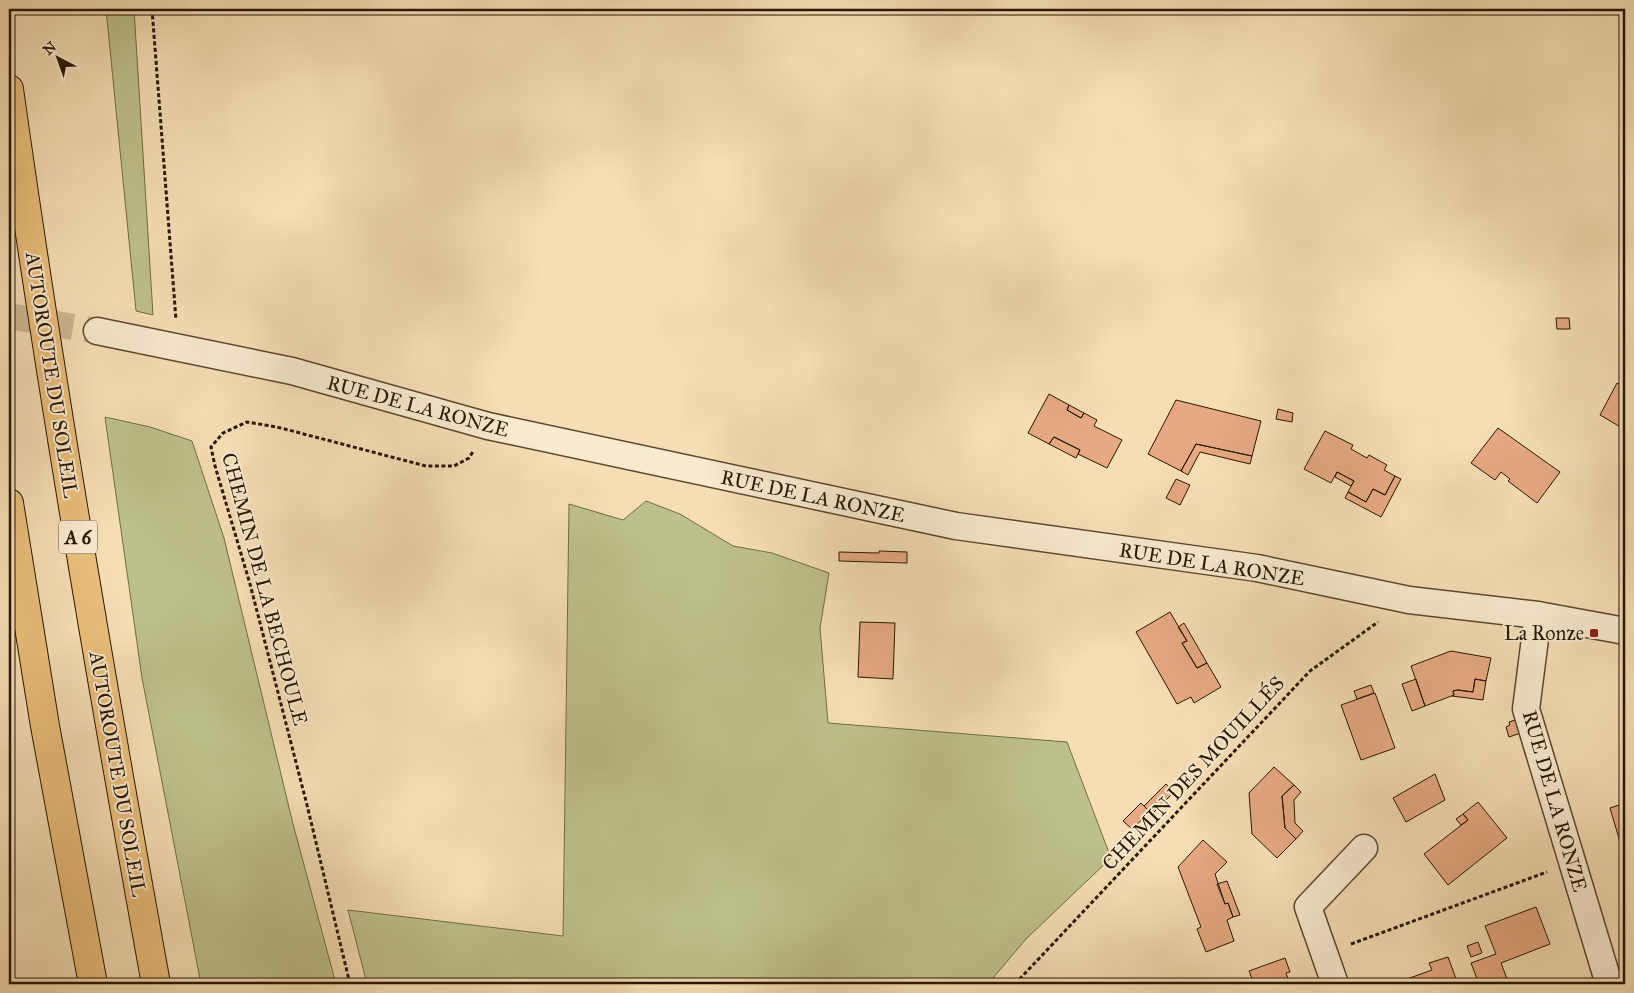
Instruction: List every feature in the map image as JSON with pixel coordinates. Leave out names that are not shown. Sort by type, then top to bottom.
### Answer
[{"type":"highway","name":"AUTOROUTE DU SOLEIL","points":[[9,89],[61,435],[105,706],[156,984]]},
{"type":"highway","points":[[9,503],[45,726],[93,984]]},
{"type":"street","name":"RUE DE LA RONZE","points":[[97,331],[292,371],[488,426],[956,526],[1257,568],[1409,600],[1538,615],[1625,631]]},
{"type":"street","name":"RUE DE LA RONZE","points":[[1538,615],[1526,709],[1609,984]]},
{"type":"street","points":[[1335,984],[1308,908],[1364,848]]},
{"type":"path","points":[[152,9],[178,348]]},
{"type":"path","name":"CHEMIN DE LA BECHOULE","points":[[350,984],[307,805],[257,613],[214,466],[211,447],[223,433],[248,422],[277,427],[426,466],[454,466],[469,458],[488,426]]},
{"type":"path","name":"CHEMIN DES MOUILLÉS","points":[[1015,984],[1310,671],[1409,600]]},
{"type":"path","points":[[1324,954],[1572,862]]},
{"type":"green space","points":[[106,9],[134,9],[153,315],[136,311]]},
{"type":"green space","points":[[105,417],[150,427],[192,441],[224,538],[293,824],[336,984],[201,984],[142,678]]},
{"type":"green space","points":[[646,501],[680,514],[733,546],[772,553],[829,573],[820,628],[828,723],[1067,742],[1111,858],[1026,939],[988,984],[367,984],[348,910],[563,936],[569,504],[623,520]]},
{"type":"building","points":[[1556,318],[1569,318],[1570,329],[1557,329]]},
{"type":"building","points":[[1617,383],[1625,387],[1625,422],[1622,428],[1600,415]]},
{"type":"building","points":[[1049,394],[1069,405],[1067,410],[1081,418],[1084,413],[1097,420],[1094,426],[1122,440],[1107,468],[1078,454],[1080,450],[1054,437],[1049,444],[1028,433]]},
{"type":"building","points":[[1176,400],[1261,421],[1252,456],[1196,444],[1181,471],[1148,454]]},
{"type":"building","points":[[1069,405],[1084,413],[1081,418],[1067,410]]},
{"type":"building","points":[[1278,409],[1293,413],[1292,422],[1276,419]]},
{"type":"building","points":[[1498,428],[1560,472],[1537,503],[1508,481],[1510,479],[1501,472],[1495,480],[1471,463]]},
{"type":"building","points":[[1325,431],[1353,445],[1351,449],[1367,458],[1369,455],[1387,465],[1384,470],[1395,476],[1385,495],[1373,489],[1366,502],[1348,492],[1354,481],[1337,472],[1331,483],[1304,469]]},
{"type":"building","points":[[1054,437],[1080,450],[1076,458],[1049,444]]},
{"type":"building","points":[[1196,444],[1252,456],[1250,464],[1200,452],[1188,475],[1181,471]]},
{"type":"building","points":[[1337,472],[1354,481],[1351,486],[1335,477]]},
{"type":"building","points":[[1395,476],[1401,479],[1381,517],[1345,498],[1348,492],[1366,502],[1373,489],[1385,495]]},
{"type":"building","points":[[1176,479],[1190,485],[1180,505],[1166,498]]},
{"type":"building","points":[[879,551],[907,552],[907,563],[839,561],[839,552],[879,553]]},
{"type":"building","points":[[1170,612],[1187,641],[1182,643],[1197,668],[1207,663],[1221,687],[1194,703],[1191,697],[1177,704],[1136,632]]},
{"type":"building","points":[[860,622],[895,623],[893,679],[858,677]]},
{"type":"building","points":[[1184,623],[1207,663],[1197,668],[1182,643],[1187,641],[1178,627]]},
{"type":"building","points":[[1451,651],[1491,658],[1486,681],[1475,679],[1473,692],[1453,691],[1454,695],[1425,706],[1411,666]]},
{"type":"building","points":[[1416,679],[1425,706],[1412,711],[1402,684]]},
{"type":"building","points":[[1475,679],[1486,681],[1483,700],[1452,696],[1454,695],[1453,691],[1458,690],[1473,692]]},
{"type":"building","points":[[1371,685],[1374,693],[1357,699],[1354,691]]},
{"type":"building","points":[[1375,693],[1395,748],[1361,760],[1341,705]]},
{"type":"building","points":[[1524,717],[1524,732],[1509,737],[1506,727],[1510,725],[1509,722]]},
{"type":"building","points":[[1274,767],[1294,785],[1282,796],[1285,828],[1296,839],[1277,858],[1252,834],[1249,793]]},
{"type":"building","points":[[1435,774],[1445,800],[1406,822],[1393,798]]},
{"type":"building","points":[[1166,784],[1174,792],[1152,814],[1144,806]]},
{"type":"building","points":[[1294,785],[1301,792],[1294,800],[1295,823],[1303,831],[1296,839],[1285,828],[1282,796]]},
{"type":"building","points":[[1478,802],[1507,838],[1448,885],[1424,854],[1468,820],[1463,814]]},
{"type":"building","points":[[1141,803],[1150,812],[1132,829],[1123,821]]},
{"type":"building","points":[[1625,803],[1625,841],[1620,842],[1610,808]]},
{"type":"building","points":[[1463,814],[1468,820],[1461,825],[1456,819]]},
{"type":"building","points":[[1203,840],[1227,862],[1215,874],[1225,904],[1228,903],[1233,917],[1227,920],[1234,941],[1206,952],[1197,929],[1201,927],[1178,867]]},
{"type":"building","points":[[1227,881],[1240,915],[1233,917],[1228,903],[1225,904],[1217,884]]},
{"type":"building","points":[[1536,907],[1550,944],[1501,963],[1509,984],[1479,984],[1471,963],[1496,954],[1485,926]]},
{"type":"building","points":[[1478,942],[1482,953],[1471,957],[1467,946]]},
{"type":"building","points":[[1448,957],[1458,984],[1393,984],[1432,970],[1429,963]]},
{"type":"building","points":[[1285,958],[1290,972],[1286,973],[1290,984],[1254,984],[1249,971]]},
{"type":"tunnel","points":[[9,316],[97,331]]},
{"type":"place","name":"La Ronze","points":[[1594,633]]}]
